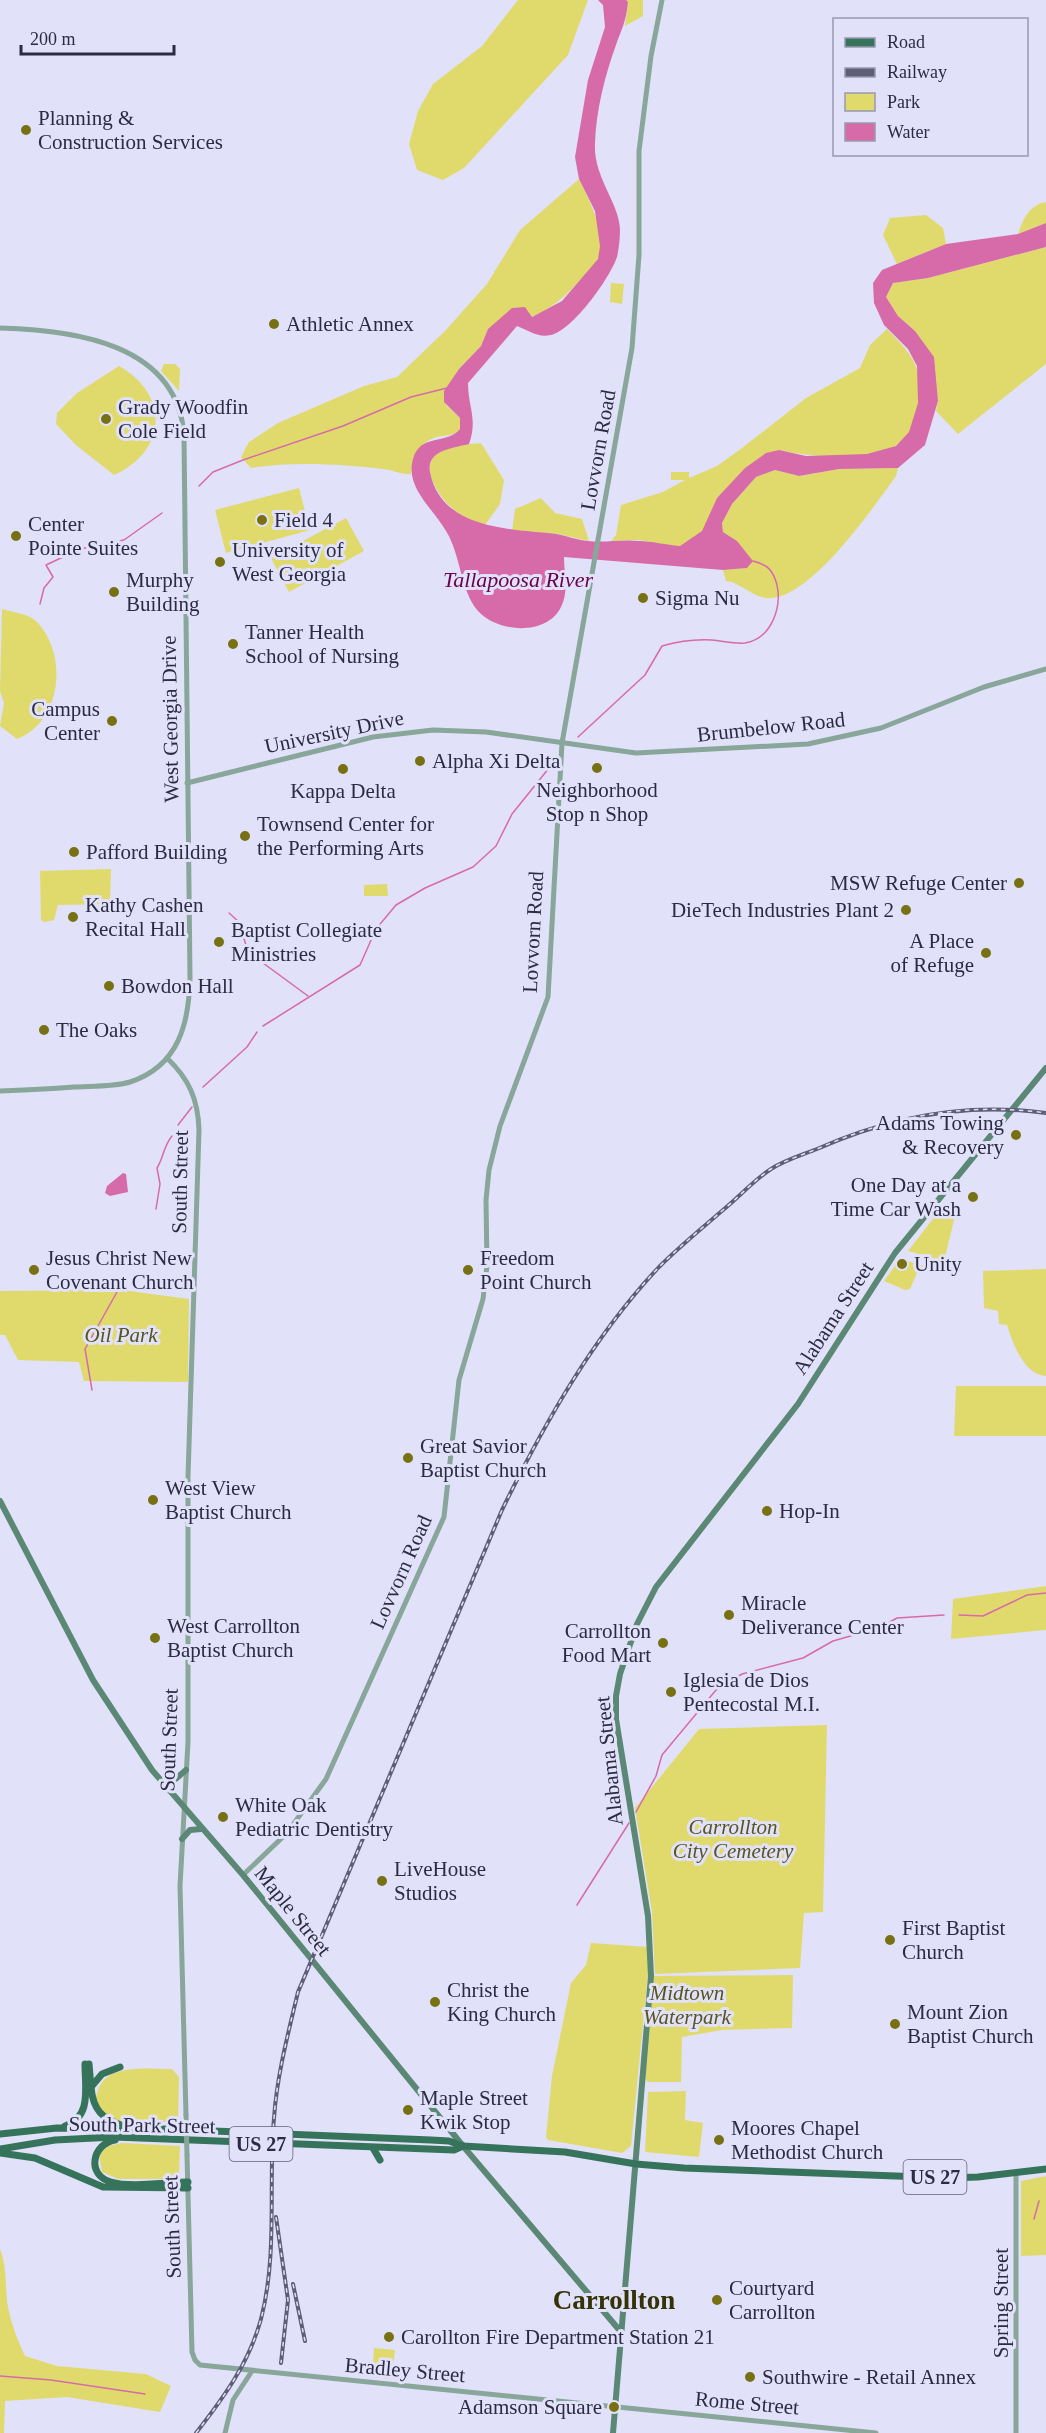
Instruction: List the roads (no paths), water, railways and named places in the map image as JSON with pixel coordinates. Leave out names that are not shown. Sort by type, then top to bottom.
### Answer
[{"type":"main road","name":"Alabama Street","points":[[613,2433],[636,2164],[651,1949],[616,1719],[617,1685],[625,1656],[656,1587],[798,1404],[895,1253],[1046,1068]]},
{"type":"main road","name":"Maple Street","points":[[0,1501],[108,1705],[165,1788],[243,1875],[462,2146],[621,2332]]},
{"type":"main road","points":[[165,1788],[186,1770]]},
{"type":"main road","points":[[182,1839],[190,1830],[201,1829]]},
{"type":"main road","points":[[57,2128],[75,2122],[83,2114],[87,2064],[93,2103],[101,2115],[110,2122],[135,2129]]},
{"type":"main road","points":[[91,2087],[102,2074],[120,2067]]},
{"type":"main road","name":"South Park Street","points":[[0,2134],[57,2128],[135,2129],[440,2140],[462,2146],[565,2152],[636,2164]]},
{"type":"main road","points":[[129,2137],[108,2141],[96,2152],[94,2164],[103,2178],[118,2183],[188,2185]]},
{"type":"main road","name":"South Park Street","points":[[0,2151],[55,2140],[129,2137],[373,2148],[454,2150],[462,2146]]},
{"type":"main road","points":[[373,2148],[380,2160]]},
{"type":"main road","points":[[0,2151],[35,2158],[103,2187],[188,2185]]},
{"type":"main road","name":"US 27","points":[[636,2164],[687,2169],[950,2178],[1046,2169]]},
{"type":"main road","points":[[604,2313],[614,2316],[622,2312]]},
{"type":"street","name":"Lovvorn Road","points":[[243,1875],[287,1833],[326,1779],[444,1517],[459,1380],[483,1299],[487,1266],[486,1200],[489,1170],[500,1126],[548,997],[562,743],[632,348],[639,255],[639,151],[651,56],[663,0]]},
{"type":"street","name":"West Georgia Drive","points":[[0,328],[68,332],[127,352],[153,370],[167,385],[175,400],[184,436],[189,1006],[184,1031],[167,1058],[152,1071],[118,1084],[0,1091]]},
{"type":"street","name":"Brumbelow Road","points":[[562,743],[636,753],[808,744],[881,728],[984,687],[1046,669]]},
{"type":"street","name":"University Drive","points":[[187,783],[373,736],[406,732],[466,730],[562,743]]},
{"type":"street","name":"South Street","points":[[167,1058],[183,1075],[192,1090],[197,1104],[199,1130],[189,1477],[186,1770],[182,1839],[186,2115],[192,2352],[195,2360]]},
{"type":"street","name":"Spring Street","points":[[1016,2173],[1016,2433]]},
{"type":"street","name":"Bradley Street","points":[[195,2360],[205,2366],[615,2407]]},
{"type":"street","points":[[225,2433],[232,2400],[252,2371]]},
{"type":"street","name":"Rome Street","points":[[615,2407],[876,2433]]},
{"type":"water","name":"Tallapoosa River","points":[[598,0],[626,0],[628,2],[625,20],[602,93],[595,143],[598,167],[619,219],[620,236],[617,257],[599,290],[570,324],[546,336],[537,335],[517,326],[468,383],[473,420],[469,444],[442,451],[432,459],[430,465],[430,472],[437,491],[448,505],[463,516],[500,527],[584,540],[649,542],[680,546],[702,531],[717,498],[745,468],[766,453],[779,450],[806,456],[867,454],[896,446],[909,432],[918,403],[917,366],[908,349],[884,325],[874,303],[873,283],[882,270],[946,244],[1018,234],[1046,223],[1046,247],[928,278],[893,283],[886,297],[898,316],[915,331],[934,357],[938,401],[925,445],[898,468],[839,469],[799,476],[775,470],[756,477],[732,504],[722,523],[723,532],[737,541],[753,561],[747,568],[723,570],[564,557],[565,595],[561,607],[554,616],[534,627],[509,627],[487,618],[472,603],[451,540],[416,488],[413,479],[413,459],[421,446],[455,434],[460,429],[460,418],[444,402],[444,391],[459,369],[481,346],[488,329],[512,308],[525,307],[532,317],[562,301],[598,259],[600,246],[595,211],[579,179],[575,157],[588,80],[605,27],[603,5]]},
{"type":"water","points":[[123,1173],[126,1174],[128,1192],[110,1196],[105,1193],[107,1186]]},
{"type":"waterway","points":[[199,486],[213,472],[243,460],[343,426],[411,397],[447,388]]},
{"type":"waterway","points":[[40,604],[44,588],[53,577],[46,565],[80,549],[124,540],[162,513]]},
{"type":"waterway","points":[[578,737],[645,675],[662,646],[699,640],[745,643],[754,640],[768,629],[778,603],[777,585],[772,572],[763,564],[753,561]]},
{"type":"waterway","points":[[263,1026],[360,965],[376,929],[396,905],[425,888],[473,867],[496,846],[512,814],[553,763]]},
{"type":"waterway","points":[[229,913],[239,922],[248,952],[308,996]]},
{"type":"waterway","points":[[203,1087],[247,1047],[257,1032]]},
{"type":"waterway","points":[[178,1125],[192,1107]]},
{"type":"waterway","points":[[156,1209],[160,1184],[157,1168],[172,1136]]},
{"type":"waterway","points":[[92,1390],[85,1349],[117,1292]]},
{"type":"waterway","points":[[959,1615],[983,1616],[1027,1595],[1046,1593]]},
{"type":"waterway","points":[[875,1630],[897,1618],[944,1615]]},
{"type":"waterway","points":[[636,1812],[656,1776],[662,1755],[716,1690],[742,1674],[803,1658],[833,1641],[861,1633]]},
{"type":"waterway","points":[[577,1905],[629,1823]]},
{"type":"waterway","points":[[1034,2219],[1039,2201]]},
{"type":"waterway","points":[[0,2376],[51,2380],[145,2394]]},
{"type":"railway","points":[[196,2433],[226,2393],[243,2365],[261,2319],[271,2244],[272,2143],[275,2102],[298,1992],[502,1510],[553,1414],[591,1352],[635,1294],[659,1267],[753,1183],[776,1166],[873,1128],[929,1114],[987,1109],[1046,1113]]},
{"type":"railway","points":[[276,2217],[288,2300],[281,2363]]},
{"type":"railway","points":[[293,2284],[305,2341]]},
{"type":"place","name":"Planning & Construction Services","points":[[26,130]]},
{"type":"place","name":"Athletic Annex","points":[[274,324]]},
{"type":"place","name":"Grady Woodfin Cole Field","points":[[106,419]]},
{"type":"place","name":"Field 4","points":[[262,520]]},
{"type":"place","name":"Center Pointe Suites","points":[[16,536]]},
{"type":"place","name":"University of West Georgia","points":[[220,562]]},
{"type":"place","name":"Murphy Building","points":[[114,592]]},
{"type":"place","name":"Sigma Nu","points":[[643,598]]},
{"type":"place","name":"Tanner Health School of Nursing","points":[[233,644]]},
{"type":"place","name":"Campus Center","points":[[112,721]]},
{"type":"place","name":"Alpha Xi Delta","points":[[420,761]]},
{"type":"place","name":"Neighborhood Stop n Shop","points":[[597,768]]},
{"type":"place","name":"Kappa Delta","points":[[343,769]]},
{"type":"place","name":"Townsend Center for the Performing Arts","points":[[245,836]]},
{"type":"place","name":"Pafford Building","points":[[74,852]]},
{"type":"place","name":"MSW Refuge Center","points":[[1019,883]]},
{"type":"place","name":"DieTech Industries Plant 2","points":[[906,910]]},
{"type":"place","name":"Kathy Cashen Recital Hall","points":[[73,917]]},
{"type":"place","name":"Baptist Collegiate Ministries","points":[[219,942]]},
{"type":"place","name":"A Place of Refuge","points":[[986,953]]},
{"type":"place","name":"Bowdon Hall","points":[[109,986]]},
{"type":"place","name":"The Oaks","points":[[44,1030]]},
{"type":"place","name":"Adams Towing & Recovery","points":[[1016,1135]]},
{"type":"place","name":"One Day at a Time Car Wash","points":[[973,1197]]},
{"type":"place","name":"Unity","points":[[902,1264]]},
{"type":"place","name":"Jesus Christ New Covenant Church","points":[[34,1270]]},
{"type":"place","name":"Freedom Point Church","points":[[468,1270]]},
{"type":"place","name":"Great Savior Baptist Church","points":[[408,1458]]},
{"type":"place","name":"West View Baptist Church","points":[[153,1500]]},
{"type":"place","name":"Hop-In","points":[[767,1511]]},
{"type":"place","name":"Miracle Deliverance Center","points":[[729,1615]]},
{"type":"place","name":"West Carrollton Baptist Church","points":[[155,1638]]},
{"type":"place","name":"Carrollton Food Mart","points":[[663,1643]]},
{"type":"place","name":"Iglesia de Dios Pentecostal M.I.","points":[[671,1692]]},
{"type":"place","name":"White Oak Pediatric Dentistry","points":[[223,1817]]},
{"type":"place","name":"LiveHouse Studios","points":[[382,1881]]},
{"type":"place","name":"First Baptist Church","points":[[890,1940]]},
{"type":"place","name":"Christ the King Church","points":[[435,2002]]},
{"type":"place","name":"Mount Zion Baptist Church","points":[[895,2024]]},
{"type":"place","name":"Maple Street Kwik Stop","points":[[408,2110]]},
{"type":"place","name":"Moores Chapel Methodist Church","points":[[719,2140]]},
{"type":"place","name":"Courtyard Carrollton","points":[[717,2300]]},
{"type":"place","name":"Carollton Fire Department Station 21","points":[[389,2337]]},
{"type":"place","name":"Southwire - Retail Annex","points":[[750,2377]]},
{"type":"place","name":"Adamson Square","points":[[614,2407]]},
{"type":"district","name":"Carrollton","points":[[614,2300]]},
{"type":"park label","name":"Oil Park","points":[[121,1335]]},
{"type":"park label","name":"Carrollton City Cemetery","points":[[733,1839]]},
{"type":"park label","name":"Midtown Waterpark","points":[[687,2005]]}]
